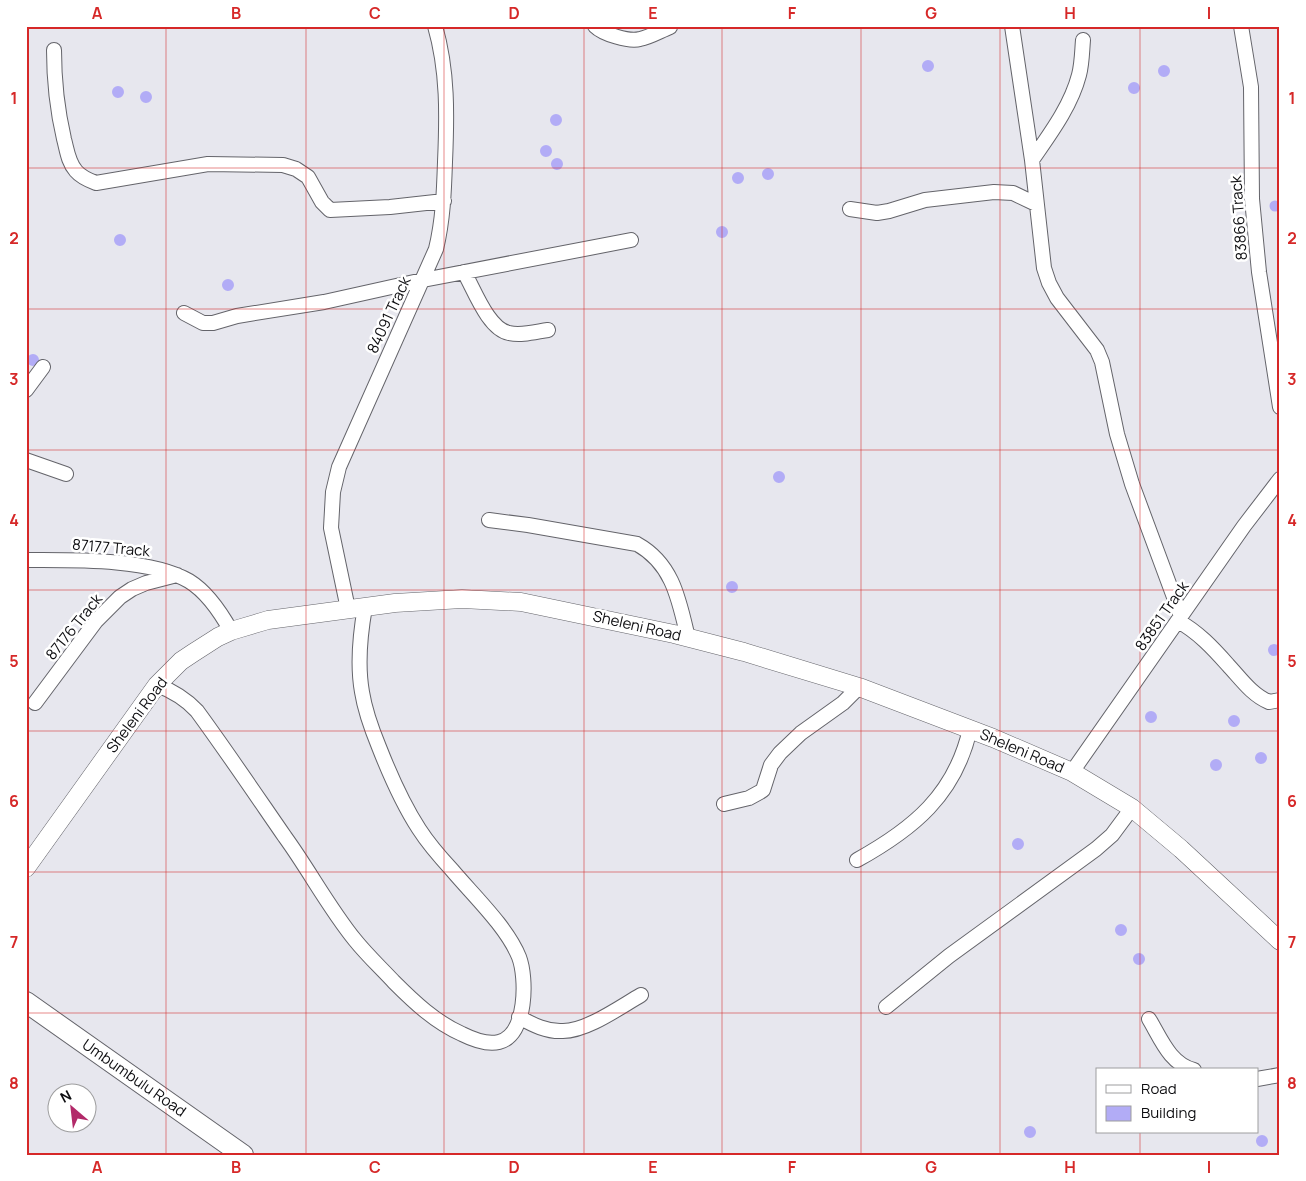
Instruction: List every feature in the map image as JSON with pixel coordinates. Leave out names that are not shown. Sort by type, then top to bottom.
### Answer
[{"type":"main road","name":"Umbumbulu Road","points":[[26,1002],[243,1155]]},
{"type":"street","name":"84091 Track","points":[[435,26],[440,43],[446,80],[446,142],[441,230],[436,250],[339,467],[333,492],[332,528],[362,627],[359,666],[362,694],[371,727],[403,802],[419,830],[504,932],[513,946],[523,972],[524,987],[519,1017]]},
{"type":"street","points":[[595,26],[607,34],[633,40],[642,39],[670,26]]},
{"type":"street","points":[[1012,26],[1032,160],[1042,255],[1049,283],[1057,298],[1097,350],[1102,362],[1117,434],[1179,618],[1212,647],[1257,696],[1269,702],[1280,700]]},
{"type":"street","name":"83866 Track","points":[[1241,26],[1251,87],[1252,199],[1259,272],[1280,407]]},
{"type":"street","points":[[1032,160],[1050,134],[1074,90],[1079,75],[1083,40]]},
{"type":"street","points":[[54,50],[57,109],[69,160],[76,172],[85,179],[96,183],[208,164],[283,165],[296,169],[308,177],[322,202],[330,210],[390,208],[444,201]]},
{"type":"street","points":[[850,209],[877,213],[925,200],[994,192],[1013,193],[1036,204]]},
{"type":"street","points":[[184,313],[203,323],[213,323],[237,316],[324,302],[423,280],[630,240]]},
{"type":"street","points":[[464,272],[488,317],[497,328],[510,333],[523,334],[548,330]]},
{"type":"street","points":[[26,390],[42,367]]},
{"type":"street","points":[[26,460],[66,474]]},
{"type":"street","name":"83851 Track","points":[[1072,772],[1244,526],[1280,479]]},
{"type":"street","points":[[489,520],[637,544],[658,559],[672,583],[682,612],[688,638]]},
{"type":"street","name":"87177 Track","points":[[26,560],[121,563],[163,569],[191,582],[216,606],[231,631]]},
{"type":"street","name":"87176 Track","points":[[35,703],[96,621],[120,597],[146,583],[177,575]]},
{"type":"street","name":"Sheleni Road","points":[[26,868],[157,685],[187,657],[218,637],[268,620],[395,603],[462,599],[521,602],[688,638],[782,662],[859,687],[970,729],[1072,772],[1132,808],[1181,849],[1280,941]]},
{"type":"street","points":[[157,685],[175,692],[187,700],[197,712],[299,856],[354,939],[416,1004],[454,1030],[471,1038],[496,1043],[503,1041],[511,1034],[518,1024],[519,1017],[535,1026],[549,1030],[573,1030],[603,1017],[641,995]]},
{"type":"street","points":[[724,804],[750,798],[763,790],[771,766],[780,753],[801,733],[843,704],[859,687]]},
{"type":"street","points":[[857,860],[911,826],[926,812],[950,780],[960,762],[970,729]]},
{"type":"street","points":[[886,1007],[949,956],[1096,849],[1112,835],[1132,808]]},
{"type":"street","points":[[1149,1019],[1169,1053],[1185,1068]]},
{"type":"street","points":[[1258,1079],[1280,1075]]},
{"type":"building","points":[[926,60],[930,60],[934,66],[930,72],[926,72],[922,68],[922,64]]},
{"type":"building","points":[[1162,65],[1166,65],[1170,71],[1166,77],[1162,77],[1158,73],[1158,69]]},
{"type":"building","points":[[1132,82],[1136,82],[1140,88],[1136,94],[1132,94],[1128,90],[1128,86]]},
{"type":"building","points":[[116,86],[120,86],[124,92],[120,98],[116,98],[112,94],[112,90]]},
{"type":"building","points":[[144,91],[148,91],[152,97],[148,103],[144,103],[140,99],[140,95]]},
{"type":"building","points":[[554,114],[558,114],[562,120],[558,126],[554,126],[550,122],[550,118]]},
{"type":"building","points":[[544,145],[548,145],[552,151],[548,157],[544,157],[540,153],[540,149]]},
{"type":"building","points":[[555,158],[559,158],[563,164],[559,170],[555,170],[551,166],[551,162]]},
{"type":"building","points":[[766,168],[770,168],[774,174],[770,180],[766,180],[762,176],[762,172]]},
{"type":"building","points":[[736,172],[740,172],[744,178],[740,184],[736,184],[732,180],[732,176]]},
{"type":"building","points":[[1275,200],[1281,206],[1275,212],[1269,206]]},
{"type":"building","points":[[720,226],[724,226],[728,232],[724,238],[720,238],[716,234],[716,230]]},
{"type":"building","points":[[118,234],[122,234],[126,240],[122,246],[118,246],[114,242],[114,238]]},
{"type":"building","points":[[226,279],[230,279],[234,285],[230,291],[226,291],[222,287],[222,283]]},
{"type":"building","points":[[31,354],[35,354],[39,360],[35,366],[31,366],[27,362],[27,358]]},
{"type":"building","points":[[777,471],[781,471],[785,477],[781,483],[777,483],[773,479],[773,475]]},
{"type":"building","points":[[730,581],[734,581],[738,587],[734,593],[730,593],[726,589],[726,585]]},
{"type":"building","points":[[1272,644],[1276,644],[1280,650],[1276,656],[1272,656],[1268,652],[1268,648]]},
{"type":"building","points":[[1149,711],[1153,711],[1157,717],[1153,723],[1149,723],[1145,719],[1145,715]]},
{"type":"building","points":[[1232,715],[1236,715],[1240,721],[1236,727],[1232,727],[1228,723],[1228,719]]},
{"type":"building","points":[[1259,752],[1263,752],[1267,758],[1263,764],[1259,764],[1255,760],[1255,756]]},
{"type":"building","points":[[1214,759],[1218,759],[1222,765],[1218,771],[1214,771],[1210,767],[1210,763]]},
{"type":"building","points":[[1016,838],[1020,838],[1024,844],[1020,850],[1016,850],[1012,846],[1012,842]]},
{"type":"building","points":[[1119,924],[1123,924],[1127,930],[1123,936],[1119,936],[1115,932],[1115,928]]},
{"type":"building","points":[[1137,953],[1141,953],[1145,959],[1141,965],[1137,965],[1133,961],[1133,957]]},
{"type":"building","points":[[1028,1126],[1032,1126],[1036,1132],[1032,1138],[1028,1138],[1024,1134],[1024,1130]]},
{"type":"building","points":[[1260,1135],[1264,1135],[1268,1141],[1264,1147],[1260,1147],[1256,1143],[1256,1139]]}]
